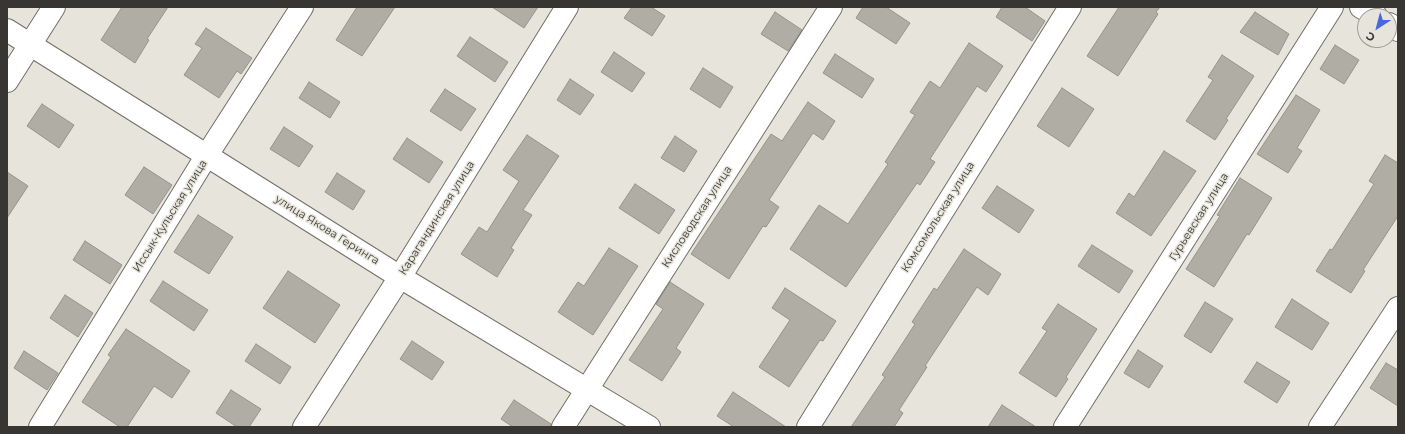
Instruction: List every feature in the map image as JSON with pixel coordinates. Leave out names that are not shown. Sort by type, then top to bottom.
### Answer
[{"type":"street","points":[[7,81],[54,7]]},
{"type":"street","name":"Иссык-Кульская улица","points":[[40,427],[207,155],[302,7]]},
{"type":"street","name":"Карагандинская улица","points":[[304,427],[400,277],[567,7]]},
{"type":"street","name":"Кисловодская улица","points":[[563,427],[831,7]]},
{"type":"street","name":"Комсомольская улица","points":[[808,427],[1070,7]]},
{"type":"street","name":"Гурьевская улица","points":[[1065,427],[1332,7]]},
{"type":"street","name":"улица Якова Геринга","points":[[7,30],[400,277],[649,427]]},
{"type":"street","points":[[1320,427],[1398,308]]},
{"type":"building","points":[[122,7],[168,7],[147,39],[149,40],[135,63],[101,40]]},
{"type":"building","points":[[357,7],[395,7],[362,56],[336,40]]},
{"type":"building","points":[[492,7],[538,7],[524,28]]},
{"type":"building","points":[[632,7],[651,7],[665,16],[652,36],[624,18]]},
{"type":"building","points":[[863,7],[886,7],[910,23],[896,44],[856,18]]},
{"type":"building","points":[[1002,7],[1025,7],[1045,21],[1032,41],[996,17]]},
{"type":"building","points":[[1119,7],[1160,7],[1156,12],[1158,14],[1118,76],[1087,56]]},
{"type":"building","points":[[775,12],[802,30],[788,51],[761,34]]},
{"type":"building","points":[[1255,12],[1289,34],[1278,55],[1240,32]]},
{"type":"building","points":[[206,28],[252,58],[241,74],[237,71],[219,98],[184,75],[202,48],[195,44]]},
{"type":"building","points":[[470,37],[508,62],[495,82],[457,56]]},
{"type":"building","points":[[969,43],[1003,66],[986,92],[977,86],[930,159],[935,162],[920,185],[917,183],[846,287],[790,249],[819,205],[848,224],[888,164],[885,162],[915,115],[910,112],[930,81],[940,88]]},
{"type":"building","points":[[1335,45],[1359,60],[1344,84],[1320,69]]},
{"type":"building","points":[[614,52],[645,73],[632,92],[601,72]]},
{"type":"building","points":[[835,54],[874,79],[862,98],[823,73]]},
{"type":"building","points":[[1222,55],[1254,76],[1226,119],[1228,120],[1215,140],[1186,121],[1213,80],[1208,77]]},
{"type":"building","points":[[703,68],[733,87],[720,108],[690,89]]},
{"type":"building","points":[[570,79],[594,95],[580,115],[557,100]]},
{"type":"building","points":[[309,82],[340,102],[330,118],[299,98]]},
{"type":"building","points":[[1062,88],[1094,109],[1069,147],[1037,126]]},
{"type":"building","points":[[445,89],[476,109],[461,131],[430,111]]},
{"type":"building","points":[[1296,95],[1320,110],[1297,148],[1302,151],[1288,173],[1257,154]]},
{"type":"building","points":[[808,102],[835,121],[823,140],[813,133],[769,200],[779,207],[766,227],[763,226],[729,279],[691,254],[771,134],[782,141]]},
{"type":"building","points":[[42,104],[74,125],[59,148],[27,126]]},
{"type":"building","points":[[284,127],[313,146],[299,167],[270,149]]},
{"type":"building","points":[[527,135],[559,156],[523,210],[532,215],[511,248],[514,250],[497,277],[461,254],[479,227],[487,232],[519,181],[503,170]]},
{"type":"building","points":[[675,136],[697,151],[684,172],[661,158]]},
{"type":"building","points":[[407,138],[443,162],[429,183],[393,159]]},
{"type":"building","points":[[1164,151],[1196,171],[1151,236],[1116,213],[1129,193],[1134,197]]},
{"type":"building","points":[[1385,155],[1398,163],[1398,216],[1363,270],[1365,271],[1351,293],[1316,271],[1330,249],[1332,250],[1374,184],[1369,181]]},
{"type":"building","points":[[144,167],[172,185],[153,214],[125,195]]},
{"type":"building","points":[[7,172],[28,186],[7,218]]},
{"type":"building","points":[[337,173],[365,191],[353,210],[325,192]]},
{"type":"building","points":[[1240,178],[1272,198],[1249,235],[1247,234],[1214,287],[1186,269],[1220,216],[1217,215]]},
{"type":"building","points":[[635,184],[675,210],[659,234],[619,208]]},
{"type":"building","points":[[997,186],[1034,210],[1019,233],[982,208]]},
{"type":"building","points":[[198,215],[233,237],[209,274],[174,252]]},
{"type":"building","points":[[85,241],[122,265],[110,284],[73,260]]},
{"type":"building","points":[[1092,245],[1133,271],[1119,293],[1078,266]]},
{"type":"building","points":[[609,248],[638,266],[593,335],[558,312],[578,282],[584,286]]},
{"type":"building","points":[[964,249],[1001,274],[988,295],[977,287],[925,366],[927,367],[899,410],[903,413],[894,427],[851,427],[885,377],[882,375],[915,324],[912,322],[934,288],[937,290]]},
{"type":"building","points":[[288,271],[340,305],[315,343],[263,308]]},
{"type":"building","points":[[163,281],[208,310],[194,331],[150,301]]},
{"type":"building","points":[[670,282],[704,304],[676,348],[681,352],[662,381],[629,360],[663,309],[656,304]]},
{"type":"building","points":[[785,288],[836,321],[823,341],[820,340],[789,387],[759,367],[790,320],[772,308]]},
{"type":"building","points":[[65,295],[93,313],[78,337],[50,318]]},
{"type":"building","points":[[1292,299],[1329,323],[1312,350],[1275,327]]},
{"type":"building","points":[[1205,302],[1233,319],[1211,353],[1184,336]]},
{"type":"building","points":[[1058,304],[1097,329],[1066,377],[1068,379],[1056,397],[1019,373],[1047,331],[1042,328]]},
{"type":"building","points":[[126,329],[190,371],[172,398],[154,386],[127,427],[120,427],[82,402],[111,357],[108,355]]},
{"type":"building","points":[[412,341],[444,362],[432,380],[400,359]]},
{"type":"building","points":[[256,344],[291,367],[280,384],[245,361]]},
{"type":"building","points":[[1138,350],[1163,366],[1149,388],[1124,373]]},
{"type":"building","points":[[24,351],[58,373],[47,390],[14,368]]},
{"type":"building","points":[[1257,362],[1290,382],[1277,403],[1244,382]]},
{"type":"building","points":[[1386,363],[1398,370],[1398,406],[1370,388]]},
{"type":"building","points":[[231,390],[261,409],[249,427],[237,427],[216,413]]},
{"type":"building","points":[[733,392],[786,427],[734,427],[717,416]]},
{"type":"building","points":[[514,400],[551,424],[551,427],[513,427],[501,419]]},
{"type":"building","points":[[1002,405],[1036,427],[988,427]]}]
